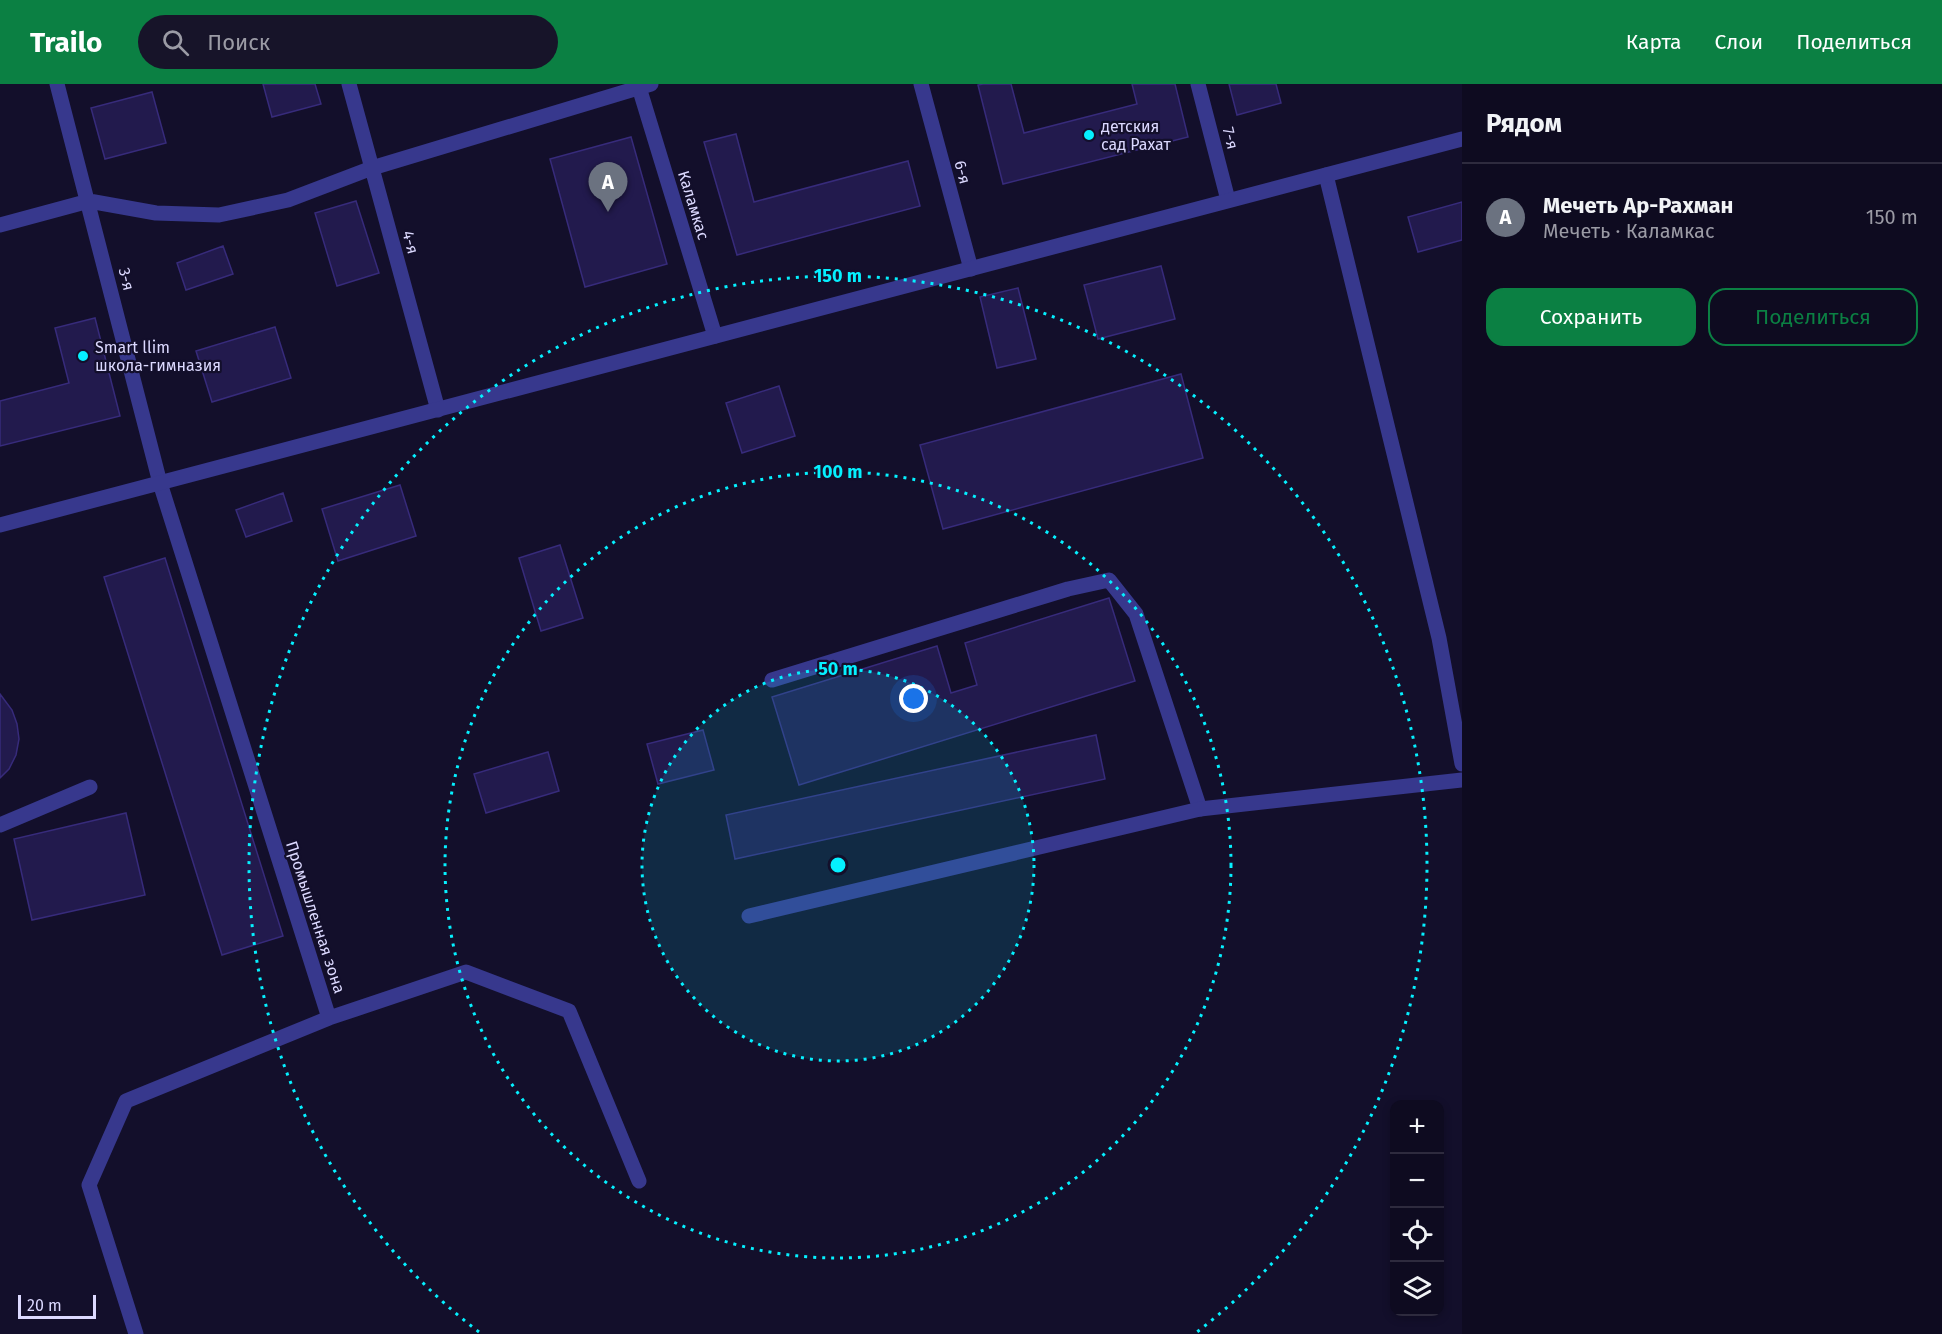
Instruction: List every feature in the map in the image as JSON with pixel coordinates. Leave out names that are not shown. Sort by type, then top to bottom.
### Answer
[{"type":"street","name":"3-я","points":[[57,84],[160,483]]},
{"type":"street","name":"4-я","points":[[350,84],[438,410]]},
{"type":"street","name":"6-я","points":[[921,84],[971,269]]},
{"type":"street","name":"7-я","points":[[1198,84],[1228,201]]},
{"type":"street","points":[[0,225],[89,201],[156,213],[219,215],[288,200],[372,168],[643,85]]},
{"type":"street","name":"Каламкас","points":[[643,85],[715,336]]},
{"type":"street","points":[[0,525],[1462,139]]},
{"type":"street","points":[[1326,175],[1439,638],[1462,764]]},
{"type":"street","name":"Промышленная зона","points":[[136,1334],[89,1185],[126,1101],[329,1018],[160,483]]},
{"type":"street","points":[[772,680],[1068,589],[1109,580],[1136,615],[1200,809]]},
{"type":"street","points":[[748,916],[1200,809],[1462,780]]},
{"type":"street","points":[[0,825],[90,787]]},
{"type":"street","points":[[329,1018],[466,972],[569,1011],[639,1181]]},
{"type":"building","points":[[263,84],[315,84],[321,104],[272,117]]},
{"type":"building","name":"детския сад Рахат","points":[[1011,84],[1024,133],[1137,104],[1132,84],[1175,84],[1188,137],[1003,184],[978,85]]},
{"type":"building","points":[[1229,84],[1276,84],[1281,103],[1237,115]]},
{"type":"building","points":[[152,92],[166,143],[105,159],[91,108]]},
{"type":"building","points":[[736,134],[754,202],[908,161],[920,206],[737,255],[704,142]]},
{"type":"building","points":[[631,137],[667,264],[585,287],[550,159]]},
{"type":"building","points":[[356,201],[379,273],[337,286],[315,213]]},
{"type":"building","points":[[1462,202],[1462,240],[1418,252],[1408,217]]},
{"type":"building","points":[[223,246],[233,274],[186,290],[177,263]]},
{"type":"building","points":[[1161,266],[1175,319],[1098,339],[1084,285]]},
{"type":"building","points":[[1018,288],[1036,359],[997,368],[980,297]]},
{"type":"building","name":"Smart llim школа-гимназия","points":[[95,318],[120,416],[0,446],[0,401],[69,383],[55,328]]},
{"type":"building","points":[[275,327],[291,378],[212,402],[196,351]]},
{"type":"building","points":[[1181,374],[1203,458],[943,529],[920,445]]},
{"type":"building","points":[[779,386],[795,436],[742,453],[726,403]]},
{"type":"building","points":[[400,485],[416,536],[338,561],[322,509]]},
{"type":"building","points":[[283,493],[292,521],[246,537],[236,510]]},
{"type":"building","points":[[560,545],[583,618],[541,631],[519,558]]},
{"type":"building","points":[[165,558],[283,936],[222,955],[104,577]]},
{"type":"building","points":[[1109,598],[1135,681],[799,785],[772,697],[937,646],[951,693],[977,685],[965,643]]},
{"type":"building","points":[[0,694],[12,710],[19,739],[16,755],[9,769],[0,778]]},
{"type":"building","points":[[703,730],[714,770],[658,784],[647,744]]},
{"type":"building","points":[[1096,735],[1105,779],[735,859],[726,815]]},
{"type":"building","points":[[548,752],[559,791],[486,813],[474,774]]},
{"type":"building","points":[[126,813],[145,895],[32,920],[14,839]]},
{"type":"place","name":"детския сад Рахат","points":[[1089,135]]},
{"type":"place","name":"Мечеть Ар-Рахман","points":[[608,212]]},
{"type":"place","name":"Smart llim школа-гимназия","points":[[83,356]]}]
